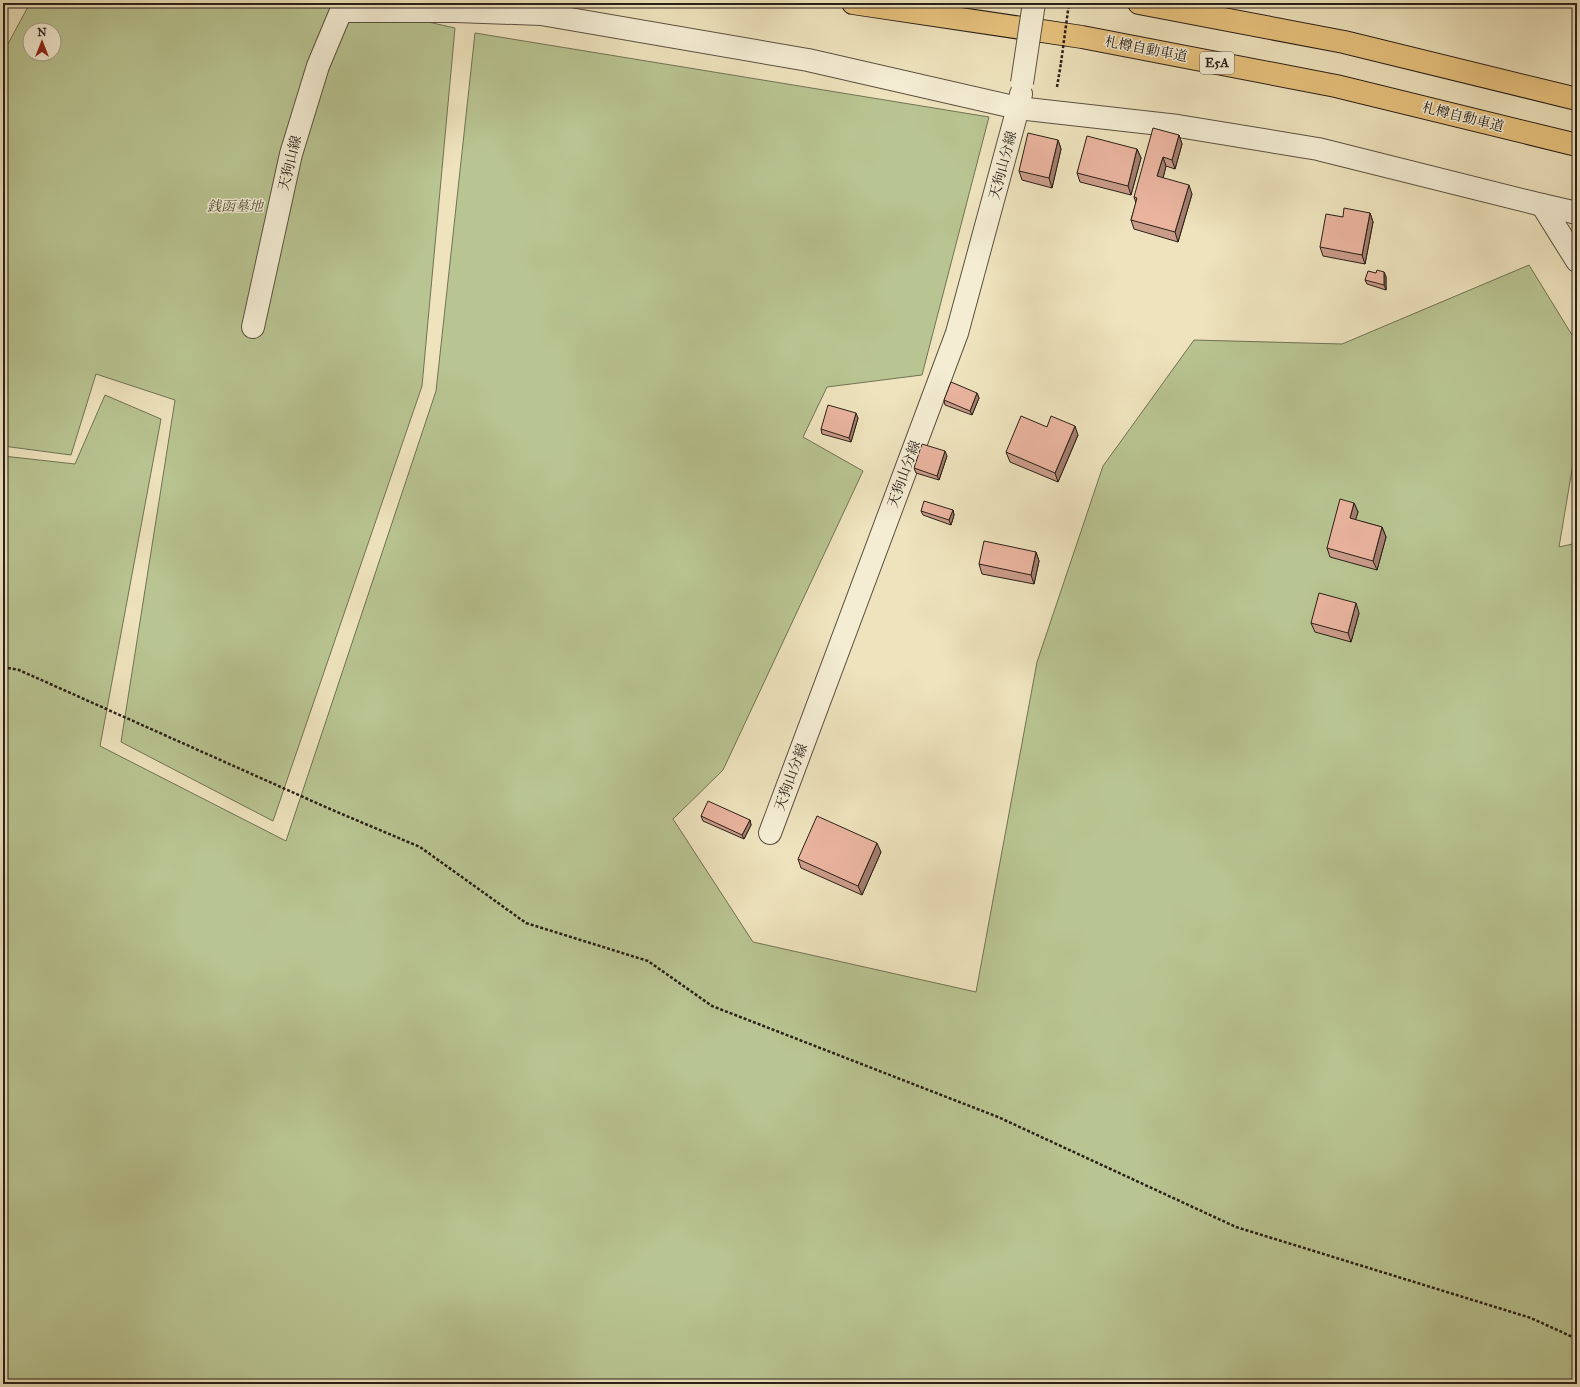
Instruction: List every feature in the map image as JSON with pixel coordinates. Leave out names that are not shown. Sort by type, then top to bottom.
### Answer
[{"type":"highway","name":"札樽自動車道","points":[[853,3],[1082,36],[1336,86],[1577,145]]},
{"type":"highway","points":[[1139,3],[1344,42],[1577,99]]},
{"type":"street","name":"天狗山分線","points":[[770,833],[957,333],[1018,108],[1034,3]]},
{"type":"street","points":[[342,7],[541,14],[808,60],[1018,108],[1178,126],[1318,149],[1577,213]]},
{"type":"street","name":"天狗山線","points":[[253,327],[291,154],[318,66],[342,7]]},
{"type":"street","points":[[1542,205],[1577,261]]},
{"type":"path","points":[[1057,88],[1069,3]]},
{"type":"path","points":[[3,667],[19,670],[330,809],[420,847],[526,923],[648,961],[712,1006],[998,1117],[1236,1227],[1531,1318],[1577,1339]]},
{"type":"green space","name":"銭函墓地","points":[[30,3],[344,3],[455,28],[422,386],[273,821],[121,742],[175,400],[96,374],[71,455],[3,446],[3,53]]},
{"type":"green space","points":[[475,33],[989,117],[922,375],[827,387],[803,437],[863,471],[723,770],[673,819],[753,942],[976,992],[1037,662],[1103,466],[1194,340],[1342,344],[1529,265],[1577,343],[1577,440],[1559,547],[1577,543],[1577,1384],[3,1384],[3,456],[75,464],[105,395],[161,419],[100,746],[286,841],[436,391]]},
{"type":"building","points":[[1153,128],[1179,135],[1172,160],[1163,157],[1157,176],[1189,185],[1175,232],[1131,220],[1137,198],[1134,197]]},
{"type":"building","points":[[1028,133],[1058,140],[1049,178],[1019,171]]},
{"type":"building","points":[[1087,136],[1137,149],[1128,186],[1077,173]]},
{"type":"building","points":[[1344,208],[1370,213],[1362,255],[1320,247],[1326,214],[1343,217]]},
{"type":"building","points":[[1377,270],[1384,272],[1384,285],[1365,280],[1368,271],[1376,273]]},
{"type":"building","points":[[951,382],[977,393],[970,411],[944,400]]},
{"type":"building","points":[[828,405],[856,413],[849,438],[821,429]]},
{"type":"building","points":[[1021,416],[1047,427],[1051,416],[1075,426],[1055,473],[1006,452]]},
{"type":"building","points":[[922,444],[945,451],[937,476],[914,468]]},
{"type":"building","points":[[1340,499],[1354,503],[1350,518],[1382,527],[1373,561],[1327,548]]},
{"type":"building","points":[[924,501],[953,510],[949,520],[921,511]]},
{"type":"building","points":[[984,541],[1036,552],[1031,575],[979,564]]},
{"type":"building","points":[[1319,593],[1356,603],[1348,633],[1311,623]]},
{"type":"building","points":[[708,801],[750,820],[742,835],[701,816]]},
{"type":"building","points":[[817,816],[877,843],[858,886],[798,859]]}]
